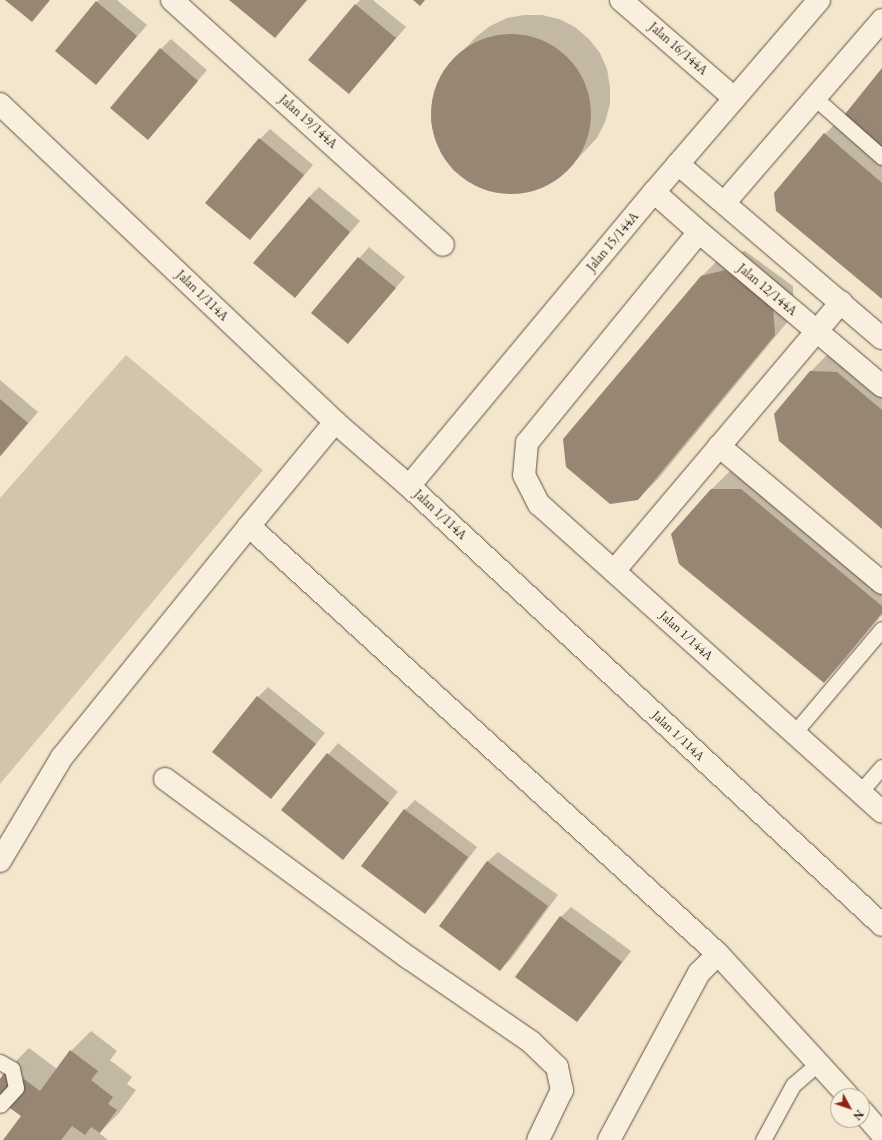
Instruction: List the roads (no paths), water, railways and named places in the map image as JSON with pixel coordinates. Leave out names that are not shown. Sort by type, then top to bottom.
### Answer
[{"type":"street","name":"Jalan 19/144A","points":[[172,0],[443,245]]},
{"type":"street","name":"Jalan 16/144A","points":[[621,0],[734,98]]},
{"type":"street","name":"Jalan 15/144A","points":[[409,486],[654,192],[819,0]]},
{"type":"street","points":[[725,202],[882,20]]},
{"type":"street","name":"Jalan 1/114A","points":[[0,104],[335,422],[409,486],[881,923]]},
{"type":"street","points":[[678,164],[725,202],[882,338]]},
{"type":"street","name":"Jalan 12/144A","points":[[654,192],[699,232],[882,386]]},
{"type":"street","name":"Jalan 1/144A","points":[[699,232],[527,443],[524,475],[539,504],[882,812]]},
{"type":"street","points":[[614,571],[841,302]]},
{"type":"street","points":[[0,861],[62,757],[335,422]]},
{"type":"street","points":[[719,446],[882,583]]},
{"type":"street","points":[[249,526],[718,954],[819,1062],[841,1088]]},
{"type":"street","points":[[165,779],[409,958],[531,1042],[557,1067],[562,1090],[538,1140]]},
{"type":"street","points":[[609,1140],[699,974],[718,954]]},
{"type":"street","points":[[870,1121],[882,1134]]},
{"type":"lane","points":[[815,98],[882,157]]},
{"type":"lane","points":[[794,733],[882,630]]},
{"type":"lane","points":[[860,792],[882,767]]},
{"type":"lane","points":[[0,1062],[12,1069],[16,1088],[0,1105]]},
{"type":"lane","points":[[763,1140],[793,1085],[819,1062]]}]
